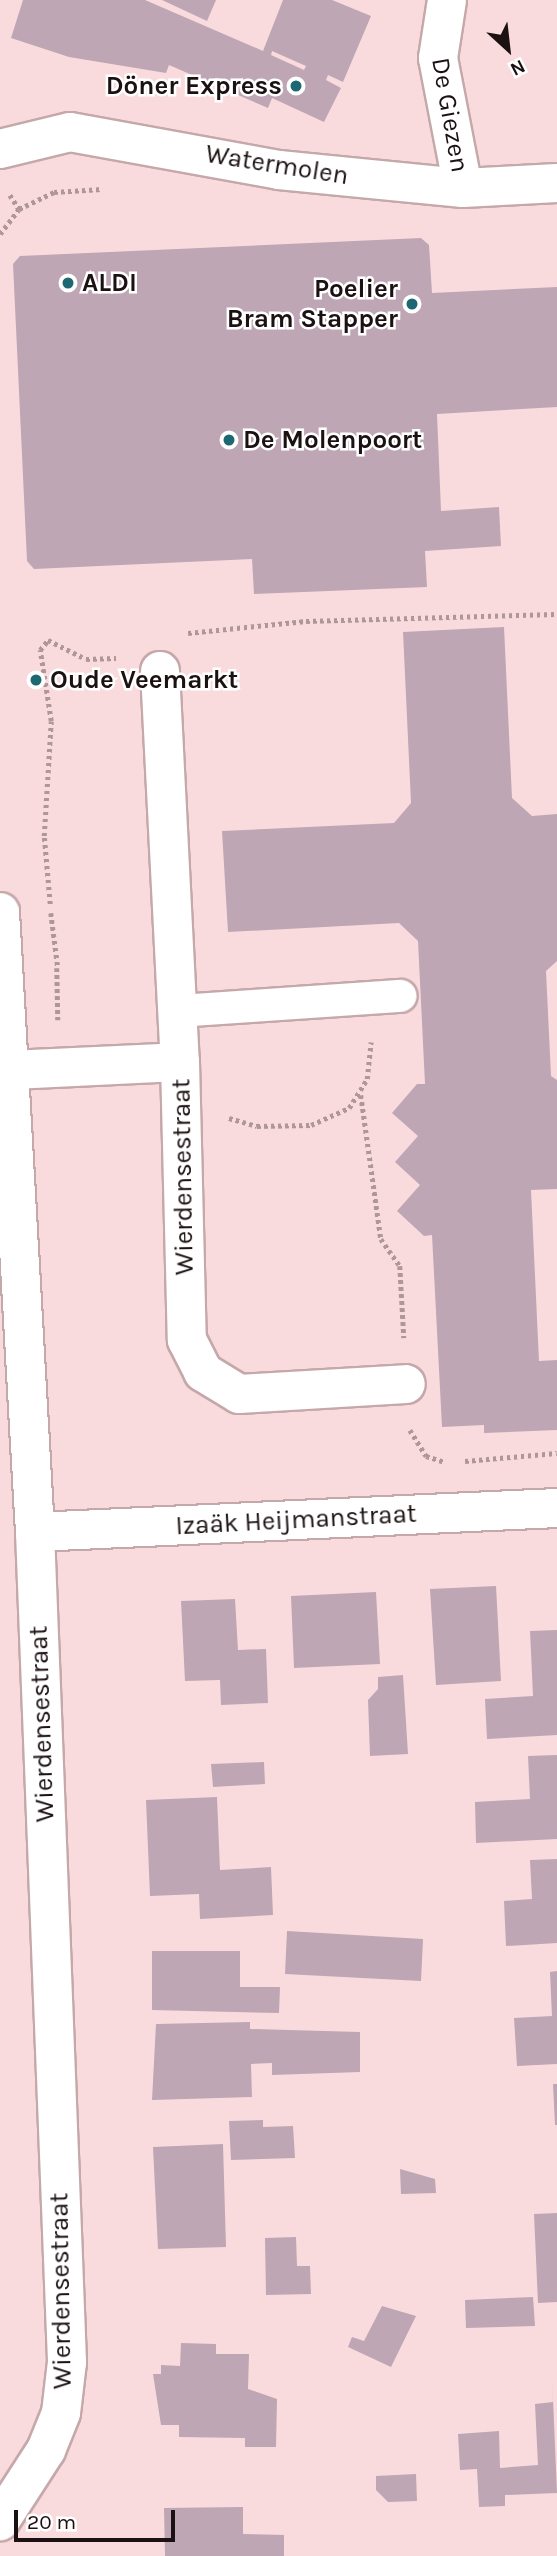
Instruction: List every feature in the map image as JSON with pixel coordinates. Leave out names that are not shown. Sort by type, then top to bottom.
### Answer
[{"type":"street","name":"De Giezen","points":[[447,0],[438,58],[463,188]]},
{"type":"street","name":"Watermolen","points":[[0,149],[39,135],[110,134],[279,170],[463,188],[557,183]]},
{"type":"street","name":"Wierdensestraat","points":[[159,664],[178,1011],[187,1340],[203,1372],[239,1394],[406,1384]]},
{"type":"street","name":"Wierdensestraat","points":[[0,912],[36,1532],[67,2362],[61,2413],[46,2450],[0,2521]]},
{"type":"street","points":[[11,1070],[180,1062]]},
{"type":"street","name":"Izaäk Heijmanstraat","points":[[36,1532],[557,1507]]},
{"type":"lane","points":[[178,1011],[400,996]]},
{"type":"path","points":[[0,234],[18,211]]},
{"type":"path","points":[[58,968],[44,836],[51,721],[40,650],[48,640],[86,659],[159,664],[159,635],[306,621],[557,614]]},
{"type":"path","points":[[367,999],[371,1060],[361,1095],[378,1226],[400,1266],[408,1427],[426,1455],[441,1462],[557,1453]]},
{"type":"path","points":[[181,1104],[281,1127],[333,1117],[361,1095]]},
{"type":"building","points":[[23,0],[145,0],[263,51],[283,0],[332,0],[371,16],[343,82],[328,75],[326,80],[341,88],[324,122],[272,98],[268,108],[169,65],[166,73],[69,57],[11,38]],"holes":[[[272,51],[306,66],[304,70],[271,55]]]},
{"type":"building","points":[[162,0],[216,0],[207,21]]},
{"type":"building","name":"De Molenpoort","points":[[421,238],[429,245],[432,293],[557,287],[557,407],[437,414],[441,511],[499,507],[501,546],[425,551],[427,587],[254,594],[252,559],[34,569],[27,561],[13,264],[20,256]]},
{"type":"building","points":[[504,627],[512,798],[532,816],[557,814],[557,961],[546,971],[551,1076],[557,1080],[557,1189],[531,1190],[539,1361],[557,1360],[557,1430],[484,1433],[484,1425],[442,1427],[432,1235],[424,1236],[397,1211],[420,1185],[395,1162],[418,1136],[392,1113],[417,1084],[425,1084],[418,941],[399,923],[228,932],[222,831],[394,823],[411,803],[403,632]]},
{"type":"building","points":[[496,1586],[501,1681],[436,1685],[430,1589]]},
{"type":"building","points":[[376,1592],[380,1664],[294,1668],[291,1596]]},
{"type":"building","points":[[235,1599],[238,1650],[266,1649],[268,1703],[221,1705],[220,1680],[185,1681],[181,1601]]},
{"type":"building","points":[[557,1630],[557,1735],[487,1739],[485,1699],[533,1696],[530,1631]]},
{"type":"building","points":[[403,1675],[408,1754],[370,1756],[368,1700],[378,1689],[378,1677]]},
{"type":"building","points":[[557,1755],[557,1839],[476,1843],[475,1802],[530,1799],[528,1756]]},
{"type":"building","points":[[264,1762],[265,1784],[213,1787],[211,1764]]},
{"type":"building","points":[[217,1797],[220,1870],[271,1867],[273,1915],[200,1919],[199,1894],[150,1896],[146,1800]]},
{"type":"building","points":[[557,1859],[557,1943],[506,1946],[504,1901],[532,1899],[530,1860]]},
{"type":"building","points":[[287,1931],[423,1939],[421,1981],[285,1974]]},
{"type":"building","points":[[152,1951],[240,1951],[240,1987],[280,1987],[279,2013],[152,2010]]},
{"type":"building","points":[[557,1971],[557,2064],[517,2066],[514,2018],[552,2016],[550,1972]]},
{"type":"building","points":[[250,2022],[250,2029],[360,2032],[360,2072],[272,2075],[272,2063],[251,2064],[252,2097],[152,2100],[156,2024]]},
{"type":"building","points":[[553,2084],[557,2084],[557,2125],[555,2125]]},
{"type":"building","points":[[263,2120],[263,2127],[293,2126],[295,2158],[231,2160],[229,2121]]},
{"type":"building","points":[[223,2144],[226,2247],[158,2249],[153,2147]]},
{"type":"building","points":[[400,2169],[435,2179],[436,2193],[401,2194]]},
{"type":"building","points":[[557,2213],[557,2302],[538,2303],[534,2214]]},
{"type":"building","points":[[296,2237],[297,2266],[310,2266],[311,2294],[266,2295],[265,2238]]},
{"type":"building","points":[[533,2297],[535,2326],[466,2328],[465,2300]]},
{"type":"building","points":[[382,2306],[416,2316],[391,2367],[348,2347],[352,2337],[364,2341]]},
{"type":"building","points":[[181,2343],[216,2344],[216,2354],[249,2354],[248,2389],[277,2399],[276,2447],[245,2447],[245,2438],[179,2437],[179,2425],[161,2425],[153,2374],[161,2374],[161,2365],[180,2366]]},
{"type":"building","points":[[552,2375],[557,2493],[505,2495],[505,2506],[479,2507],[477,2469],[460,2470],[458,2434],[499,2431],[500,2468],[538,2465],[535,2404],[553,2402]]},
{"type":"building","points":[[416,2474],[417,2501],[388,2502],[376,2490],[376,2476]]},
{"type":"building","points":[[243,2507],[243,2534],[284,2535],[284,2556],[165,2556],[164,2508]]},
{"type":"place","name":"Döner Express","points":[[296,86]]},
{"type":"place","name":"ALDI","points":[[68,283]]},
{"type":"place","name":"Poelier Bram Stapper","points":[[412,304]]},
{"type":"place","name":"De Molenpoort","points":[[229,440]]},
{"type":"place","name":"Oude Veemarkt","points":[[36,680]]}]
